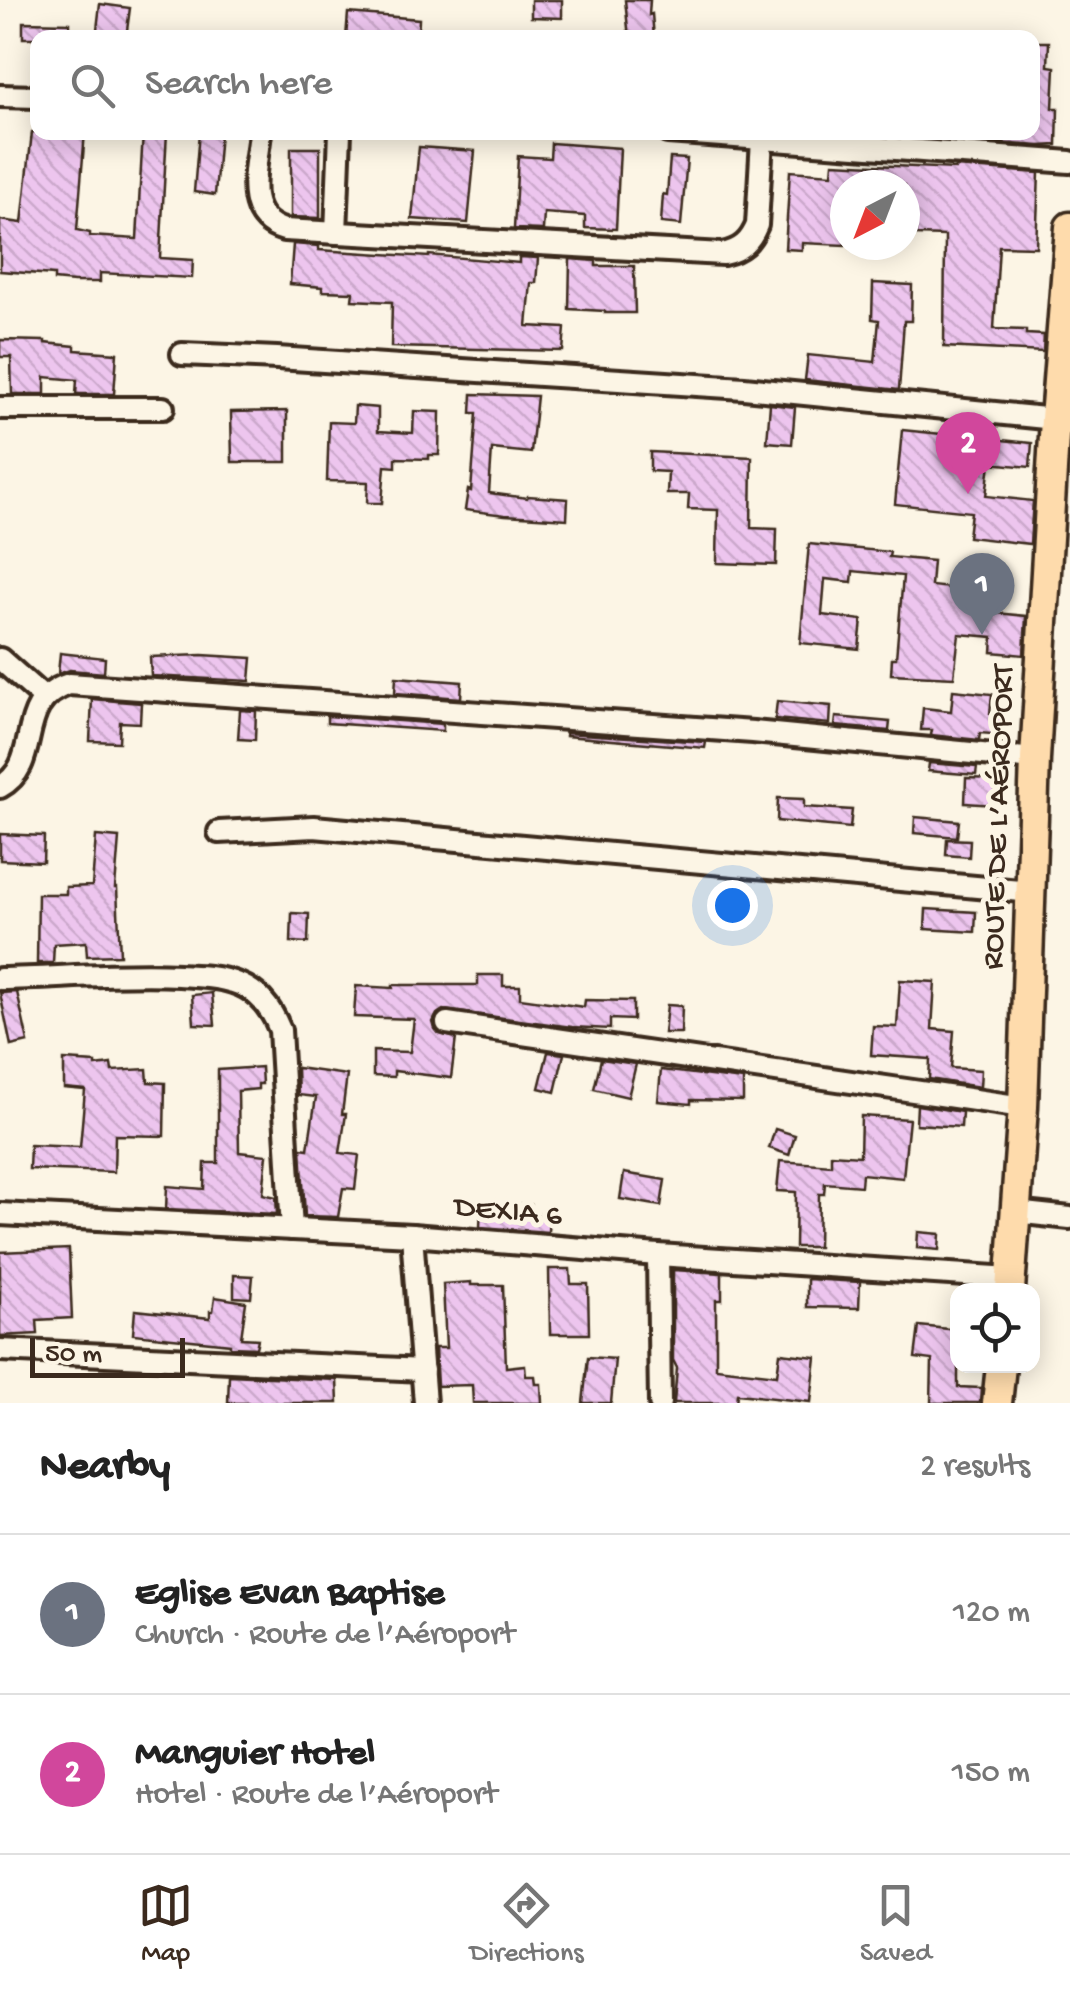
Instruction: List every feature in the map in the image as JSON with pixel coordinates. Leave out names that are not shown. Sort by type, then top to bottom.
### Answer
[{"type":"main road","name":"ROUTE DE L’AÉROPORT","points":[[1010,1283],[1023,1107],[1035,758],[1070,226]]},
{"type":"main road","points":[[1003,1373],[1005,1402]]},
{"type":"street","points":[[0,96],[30,98]]},
{"type":"street","points":[[259,140],[254,200],[264,220],[284,230],[723,254],[744,245],[757,225],[762,140]]},
{"type":"street","points":[[336,233],[340,140]]},
{"type":"street","points":[[775,140],[1070,162]]},
{"type":"street","points":[[182,354],[744,388],[1056,419]]},
{"type":"street","points":[[0,408],[163,408]]},
{"type":"street","points":[[0,660],[44,698]]},
{"type":"street","points":[[0,788],[22,764],[36,710],[55,689],[69,684],[753,732],[1035,758]]},
{"type":"street","points":[[219,832],[314,826],[1032,892]]},
{"type":"street","points":[[0,979],[204,976],[251,990],[272,1011],[280,1030],[292,1229]]},
{"type":"street","points":[[447,1022],[1023,1107]]},
{"type":"street","points":[[1015,1212],[1070,1218]]},
{"type":"street","name":"DEXIA 6","points":[[0,1214],[412,1235],[998,1283]]},
{"type":"street","points":[[412,1235],[426,1403]]},
{"type":"street","points":[[658,1255],[660,1403]]},
{"type":"street","points":[[0,1350],[423,1370]]},
{"type":"building","points":[[531,0],[562,0],[562,18],[531,17]]},
{"type":"building","points":[[625,0],[650,0],[653,30],[628,30]]},
{"type":"building","points":[[100,4],[130,8],[127,30],[97,30]]},
{"type":"building","points":[[348,13],[419,19],[418,30],[347,30]]},
{"type":"building","points":[[23,22],[70,23],[70,30],[30,30],[30,38],[23,38]]},
{"type":"building","points":[[1040,42],[1049,42],[1048,66],[1055,67],[1053,108],[1058,108],[1057,145],[956,140],[1040,140]]},
{"type":"building","points":[[31,140],[84,140],[77,230],[90,236],[137,239],[143,140],[167,140],[160,258],[193,260],[192,278],[100,273],[100,282],[74,282],[54,280],[54,275],[0,271],[0,220],[22,223]]},
{"type":"building","points":[[198,140],[219,140],[215,195],[194,192]]},
{"type":"building","points":[[551,143],[620,148],[616,229],[585,228],[585,216],[544,213],[543,230],[514,229],[518,156],[550,158]]},
{"type":"building","points":[[419,147],[475,151],[468,223],[412,219]]},
{"type":"building","points":[[291,148],[320,148],[320,218],[291,217]]},
{"type":"building","points":[[670,158],[687,159],[681,225],[661,223]]},
{"type":"building","points":[[833,163],[1039,173],[1036,247],[999,246],[994,329],[1044,335],[1043,352],[944,347],[945,236],[920,235],[920,170],[832,170]]},
{"type":"building","points":[[790,171],[830,174],[830,244],[802,243],[802,250],[785,249]]},
{"type":"building","points":[[293,244],[319,246],[319,250],[519,263],[519,257],[538,258],[527,326],[565,328],[563,351],[391,347],[392,302],[352,300],[353,292],[290,284]]},
{"type":"building","points":[[570,259],[596,261],[596,266],[634,266],[635,313],[569,309]]},
{"type":"building","points":[[873,283],[912,285],[911,321],[904,321],[899,390],[805,380],[808,355],[875,362],[879,320],[872,319]]},
{"type":"building","points":[[0,340],[45,341],[75,346],[75,350],[117,353],[114,394],[76,394],[77,380],[45,377],[45,394],[12,394],[11,357],[0,357]]},
{"type":"building","points":[[472,394],[537,396],[531,453],[492,449],[489,493],[568,499],[567,519],[465,510],[468,490],[471,491],[477,413],[471,413]]},
{"type":"building","points":[[770,404],[795,407],[792,444],[767,442]]},
{"type":"building","points":[[355,406],[378,408],[378,431],[413,433],[414,411],[440,412],[439,455],[429,455],[429,459],[396,458],[396,467],[385,466],[382,503],[367,503],[368,482],[327,481],[329,422],[354,423]]},
{"type":"building","points":[[287,411],[287,462],[232,462],[231,412]]},
{"type":"building","points":[[902,430],[1032,443],[1030,467],[990,463],[986,496],[1033,501],[1030,544],[968,537],[971,512],[895,504]]},
{"type":"building","points":[[650,452],[752,457],[751,528],[777,529],[776,565],[717,563],[718,510],[688,509],[689,494],[667,494],[668,472],[650,471]]},
{"type":"building","points":[[809,544],[890,552],[889,557],[933,561],[931,586],[988,592],[986,612],[1026,616],[1024,655],[992,652],[993,637],[959,634],[954,677],[891,674],[892,658],[896,658],[903,576],[853,571],[852,582],[825,579],[822,615],[862,620],[859,649],[800,643]]},
{"type":"building","points":[[60,653],[105,658],[104,673],[70,670],[58,674]]},
{"type":"building","points":[[150,657],[252,658],[250,681],[151,676]]},
{"type":"building","points":[[396,677],[462,682],[461,698],[395,693]]},
{"type":"building","points":[[953,690],[992,694],[990,714],[1005,716],[1003,735],[980,733],[979,740],[931,735],[932,730],[921,730],[923,708],[951,711]]},
{"type":"building","points":[[92,699],[141,703],[140,723],[120,722],[119,742],[90,741]]},
{"type":"building","points":[[777,701],[831,706],[830,724],[775,719]]},
{"type":"building","points":[[240,710],[256,711],[255,740],[238,739]]},
{"type":"building","points":[[327,716],[443,724],[443,731],[327,723]]},
{"type":"building","points":[[836,717],[890,722],[889,731],[835,726]]},
{"type":"building","points":[[566,733],[706,742],[705,748]]},
{"type":"building","points":[[929,763],[977,767],[976,775],[928,771]]},
{"type":"building","points":[[966,778],[996,779],[995,805],[965,803]]},
{"type":"building","points":[[778,798],[804,799],[804,807],[852,810],[850,828],[777,821]]},
{"type":"building","points":[[915,817],[959,821],[957,837],[914,833]]},
{"type":"building","points":[[0,834],[44,836],[43,862],[0,860]]},
{"type":"building","points":[[96,836],[119,838],[115,888],[120,955],[87,956],[86,942],[54,944],[53,963],[37,963],[38,894],[66,894],[66,887],[92,886]]},
{"type":"building","points":[[947,839],[970,840],[969,857],[946,855]]},
{"type":"building","points":[[926,909],[976,912],[975,932],[925,929]]},
{"type":"building","points":[[292,913],[309,914],[308,943],[291,942]]},
{"type":"building","points":[[478,975],[503,975],[503,986],[520,986],[520,998],[584,1007],[585,1000],[633,1001],[633,1020],[610,1019],[610,1029],[572,1027],[443,1010],[433,1022],[439,1034],[456,1038],[451,1078],[394,1071],[394,1077],[373,1076],[373,1051],[410,1052],[414,1019],[354,1017],[356,986],[478,985]]},
{"type":"building","points":[[900,980],[935,982],[932,1029],[954,1031],[951,1068],[981,1070],[980,1087],[929,1079],[930,1059],[871,1055],[873,1026],[897,1027]]},
{"type":"building","points":[[17,992],[28,1042],[11,1046],[0,993]]},
{"type":"building","points":[[212,993],[215,1025],[194,1024],[192,995]]},
{"type":"building","points":[[667,1005],[682,1006],[681,1033],[664,1033]]},
{"type":"building","points":[[548,1052],[564,1054],[555,1092],[539,1088]]},
{"type":"building","points":[[601,1059],[636,1064],[628,1097],[594,1089]]},
{"type":"building","points":[[64,1060],[96,1066],[111,1064],[112,1071],[147,1069],[148,1082],[165,1083],[164,1136],[115,1135],[114,1172],[29,1169],[30,1145],[80,1147],[85,1090],[64,1088]]},
{"type":"building","points":[[261,1067],[262,1084],[258,1084],[258,1089],[238,1091],[239,1152],[267,1155],[263,1194],[276,1197],[277,1214],[166,1209],[167,1186],[204,1189],[205,1163],[218,1163],[218,1070]]},
{"type":"building","points":[[297,1068],[347,1075],[340,1153],[359,1155],[355,1189],[343,1188],[338,1217],[305,1216],[301,1148],[308,1149],[316,1097],[298,1095]]},
{"type":"building","points":[[661,1070],[743,1080],[743,1101],[658,1101]]},
{"type":"building","points":[[917,1105],[962,1112],[961,1127],[916,1124]]},
{"type":"building","points":[[861,1116],[909,1119],[903,1178],[862,1174],[861,1186],[825,1183],[824,1194],[819,1194],[818,1247],[795,1247],[796,1192],[777,1191],[780,1161],[831,1165],[831,1154],[860,1156]]},
{"type":"building","points":[[775,1129],[795,1135],[789,1155],[769,1148]]},
{"type":"building","points":[[624,1173],[665,1180],[661,1206],[620,1199]]},
{"type":"building","points":[[481,1204],[531,1205],[530,1213],[549,1215],[548,1232],[480,1227]]},
{"type":"building","points":[[918,1232],[940,1234],[939,1250],[917,1248]]},
{"type":"building","points":[[69,1249],[72,1318],[37,1320],[38,1334],[0,1336],[0,1252]]},
{"type":"building","points":[[549,1269],[570,1269],[571,1284],[588,1284],[589,1334],[550,1334]]},
{"type":"building","points":[[673,1270],[722,1273],[722,1300],[716,1300],[716,1368],[777,1375],[780,1353],[816,1357],[811,1402],[737,1394],[736,1403],[674,1403],[677,1368],[673,1360]]},
{"type":"building","points":[[234,1275],[253,1276],[251,1298],[234,1297]]},
{"type":"building","points":[[807,1279],[860,1282],[859,1308],[807,1307]]},
{"type":"building","points":[[443,1284],[503,1285],[506,1367],[525,1365],[526,1376],[535,1376],[536,1384],[541,1384],[542,1403],[473,1403],[472,1385],[437,1386],[435,1348],[446,1348]]},
{"type":"building","points":[[215,1297],[246,1302],[241,1338],[258,1339],[256,1348],[133,1334],[135,1310],[210,1318]]},
{"type":"building","points":[[919,1326],[950,1329],[950,1373],[958,1373],[958,1387],[981,1388],[980,1403],[931,1403],[932,1360],[915,1358]]},
{"type":"building","points":[[588,1357],[615,1359],[611,1403],[583,1403]]},
{"type":"building","points":[[229,1375],[337,1380],[338,1403],[228,1403]]},
{"type":"place","name":"Manguier Hotel","points":[[968,494]]},
{"type":"place","name":"Eglise Evan Baptise","points":[[982,635]]}]
